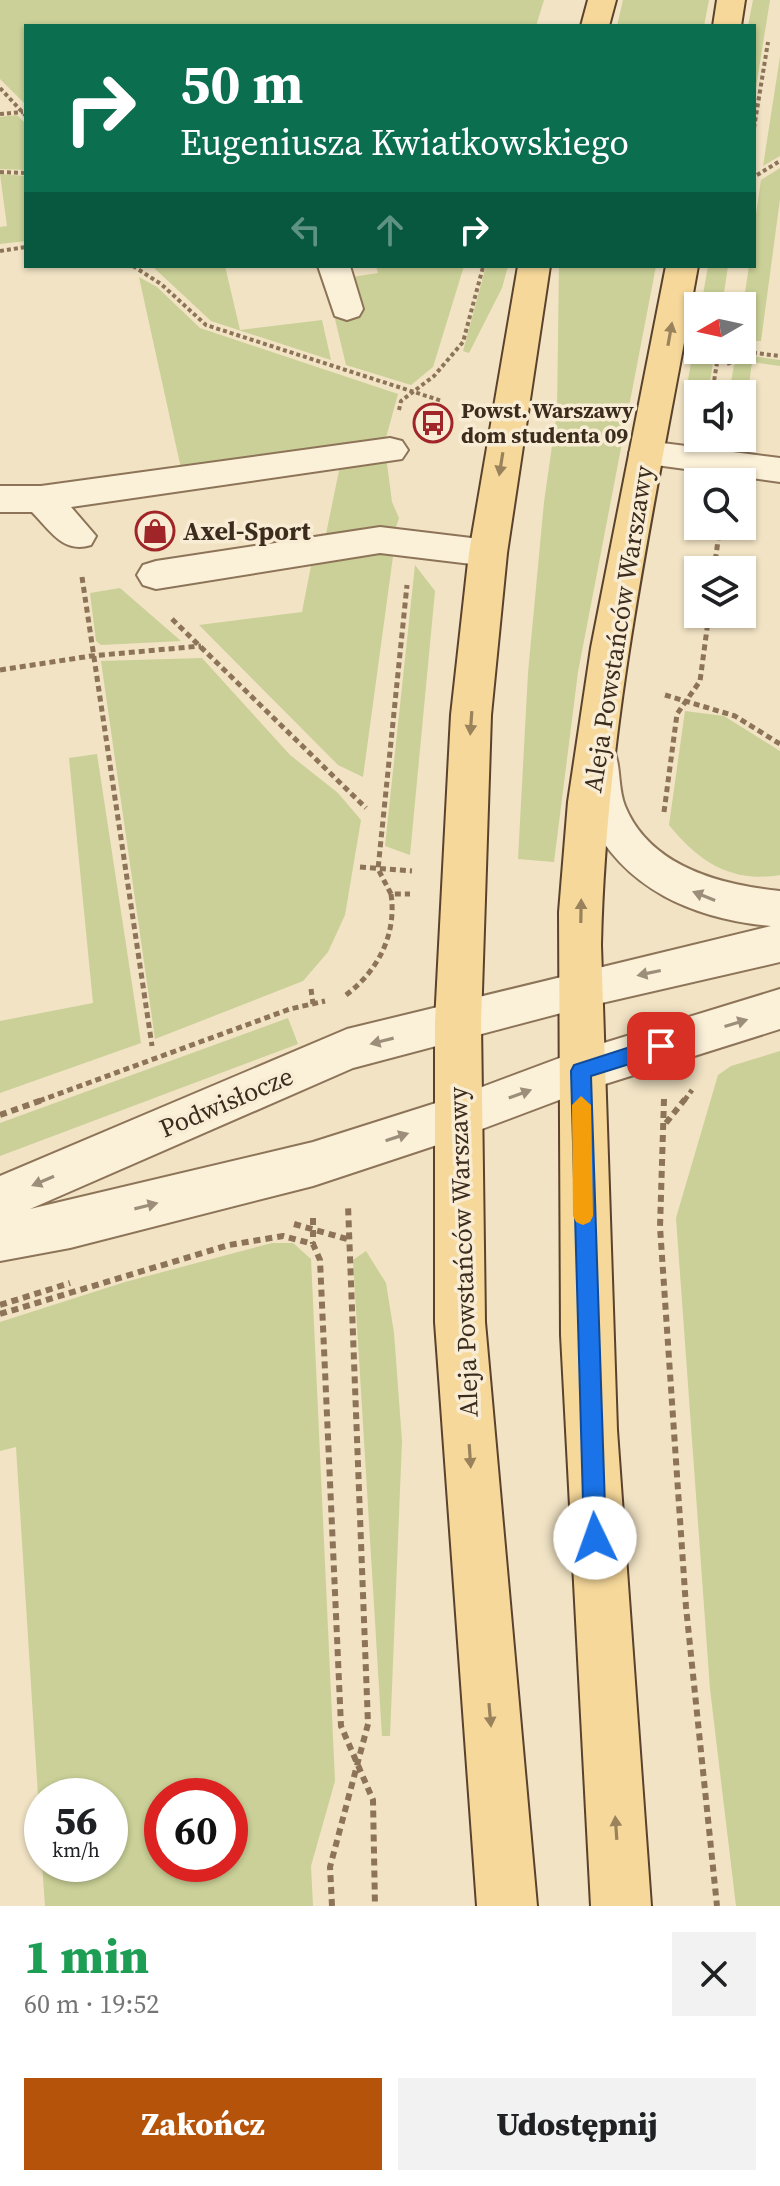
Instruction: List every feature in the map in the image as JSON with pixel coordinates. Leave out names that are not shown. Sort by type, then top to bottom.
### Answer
[{"type":"main road","points":[[596,24],[602,0]]},
{"type":"main road","points":[[727,24],[731,0]]},
{"type":"main road","name":"Aleja Powstańców Warszawy","points":[[507,1906],[460,1322],[458,1022],[471,715],[488,553],[534,268]]},
{"type":"main road","name":"Aleja Powstańców Warszawy","points":[[621,1906],[593,1504],[581,1071],[581,883],[596,737],[682,268]]},
{"type":"street","points":[[335,268],[347,309]]},
{"type":"street","points":[[0,499],[41,499],[390,450]]},
{"type":"street","points":[[647,453],[780,470]]},
{"type":"street","points":[[41,499],[78,536]]},
{"type":"street","points":[[156,575],[380,540],[488,553]]},
{"type":"street","points":[[596,737],[603,806],[624,840],[650,867],[707,898],[747,908],[780,909]]},
{"type":"street","name":"Podwisłocze","points":[[0,1199],[347,1049],[580,989],[780,943]]},
{"type":"street","points":[[0,1238],[70,1225],[313,1164],[458,1117],[581,1071],[780,1009]]},
{"type":"path","points":[[756,116],[770,28]]},
{"type":"path","points":[[0,88],[24,114]]},
{"type":"path","points":[[0,114],[24,114]]},
{"type":"path","points":[[757,175],[780,161]]},
{"type":"path","points":[[0,172],[24,173]]},
{"type":"path","points":[[0,251],[24,247]]},
{"type":"path","points":[[136,268],[161,284],[206,325],[442,401]]},
{"type":"path","points":[[756,353],[780,356]]},
{"type":"path","points":[[78,536],[91,656],[117,802],[152,1046]]},
{"type":"path","points":[[169,617],[366,808]]},
{"type":"path","points":[[650,867],[662,827],[677,714],[700,681],[707,628]]},
{"type":"path","points":[[0,670],[91,656],[202,646]]},
{"type":"path","points":[[665,695],[735,716],[780,744]]},
{"type":"path","points":[[0,1115],[290,1009],[349,995]]},
{"type":"path","points":[[666,1124],[661,1243],[686,1607],[717,1906]]},
{"type":"path","points":[[0,1314],[229,1245],[283,1236],[313,1244],[320,1260],[341,1726],[367,1780],[373,1802],[375,1906]]},
{"type":"path","points":[[332,1906],[330,1867],[368,1724],[347,1239]]},
{"type":"green space","points":[[0,0],[544,0],[537,24],[24,24],[24,103],[0,79]]},
{"type":"green space","points":[[623,0],[709,0],[704,24],[617,24]]},
{"type":"green space","points":[[753,0],[770,0],[756,88],[756,24],[748,24]]},
{"type":"green space","points":[[780,57],[780,156],[763,166]]},
{"type":"green space","points":[[17,115],[24,122],[24,170],[0,169],[0,117]]},
{"type":"green space","points":[[780,168],[780,199],[761,341],[756,341],[756,292],[745,292],[749,268],[756,268],[756,214],[761,180]]},
{"type":"green space","points":[[0,174],[24,176],[24,241],[0,244],[0,227],[7,226]]},
{"type":"green space","points":[[154,268],[225,268],[240,330],[322,320],[331,360],[211,321]]},
{"type":"green space","points":[[377,268],[463,268],[433,367],[411,385],[346,365],[335,319],[350,299],[352,277],[378,273]]},
{"type":"green space","points":[[485,268],[507,268],[502,288],[469,353],[463,351]]},
{"type":"green space","points":[[559,268],[656,268],[578,672],[554,862],[518,859],[528,673],[544,502],[557,411]]},
{"type":"green space","points":[[708,268],[728,268],[724,292],[703,292]]},
{"type":"green space","points":[[139,277],[157,287],[200,328],[398,394],[384,445],[182,473]]},
{"type":"green space","points":[[756,357],[780,360],[780,366],[756,363]]},
{"type":"green space","points":[[691,364],[713,364],[710,380],[688,380]]},
{"type":"green space","points":[[752,364],[750,380],[731,380],[734,365]]},
{"type":"green space","points":[[386,456],[392,502],[399,518],[396,527],[326,534],[341,461]]},
{"type":"green space","points":[[394,549],[363,777],[338,765],[199,625],[302,612],[311,566]]},
{"type":"green space","points":[[415,565],[435,591],[410,855],[385,846]]},
{"type":"green space","points":[[120,588],[181,641],[101,645],[96,641],[90,593]]},
{"type":"green space","points":[[202,658],[290,755],[338,793],[361,820],[345,915],[328,952],[303,981],[155,1039],[101,661]]},
{"type":"green space","points":[[685,711],[724,716],[780,751],[780,875],[746,876],[717,867],[692,850],[669,825]]},
{"type":"green space","points":[[97,754],[141,1043],[0,1093],[0,1021],[93,1003],[69,758]]},
{"type":"green space","points":[[288,1018],[298,1044],[0,1156],[0,1123]]},
{"type":"green space","points":[[780,1051],[780,1906],[736,1906],[710,1689],[676,1218],[718,1075],[731,1066]]},
{"type":"green space","points":[[272,1243],[293,1243],[311,1259],[335,1781],[311,1866],[313,1906],[45,1906],[43,1882],[128,1882],[128,1778],[37,1778],[16,1447],[0,1451],[0,1322],[125,1282]]},
{"type":"green space","points":[[366,1251],[386,1283],[394,1333],[402,1441],[390,1736],[382,1736],[353,1260]]},
{"type":"slow traffic","points":[[581,1105],[583,1216]]},
{"type":"place","name":"Powst. Warszawy dom studenta 09","points":[[433,423]]},
{"type":"place","name":"Axel-Sport","points":[[155,531]]},
{"type":"route","points":[[595,1538],[588,1398],[581,1071],[661,1046]]}]
